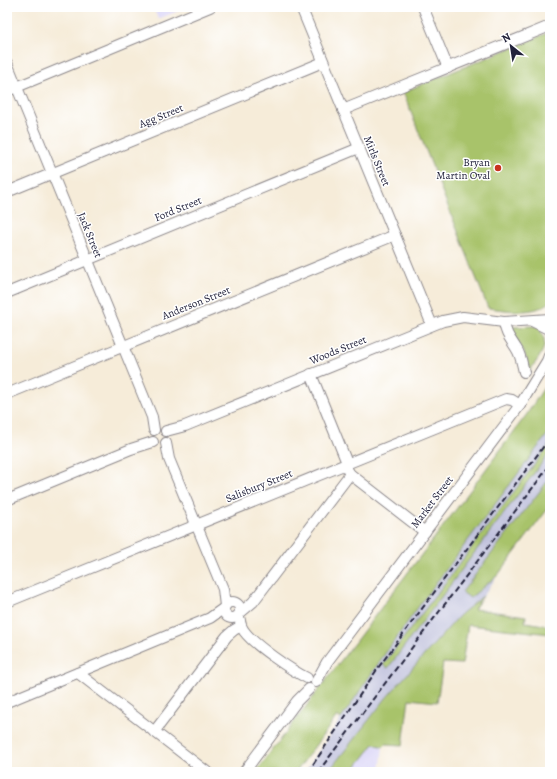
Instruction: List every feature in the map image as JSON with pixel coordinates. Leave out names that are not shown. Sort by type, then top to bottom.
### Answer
[{"type":"street","points":[[7,91],[210,7]]},
{"type":"street","name":"Mirls Street","points":[[301,7],[432,325]]},
{"type":"street","points":[[422,7],[448,68]]},
{"type":"street","points":[[343,110],[550,26]]},
{"type":"street","name":"Agg Street","points":[[7,192],[324,62]]},
{"type":"street","name":"Jack Street","points":[[7,63],[223,589],[226,612],[239,627],[242,635],[251,639],[308,682]]},
{"type":"street","name":"Ford Street","points":[[7,293],[359,148]]},
{"type":"street","name":"Anderson Street","points":[[7,394],[395,235]]},
{"type":"street","name":"Woods Street","points":[[7,500],[452,318],[463,317],[504,322],[530,321],[549,325]]},
{"type":"street","points":[[504,322],[508,337],[516,349],[524,372]]},
{"type":"street","name":"Market Street","points":[[244,772],[297,701],[308,682],[327,662],[520,405],[547,361],[550,353]]},
{"type":"street","points":[[312,374],[350,474],[425,532]]},
{"type":"street","name":"Salisbury Street","points":[[7,602],[506,399],[512,400],[520,405]]},
{"type":"street","points":[[226,612],[234,618],[252,604],[350,474]]},
{"type":"street","name":"Jack Street","points":[[223,589],[236,603]]},
{"type":"street","points":[[7,702],[226,612],[230,602],[246,602],[256,597]]},
{"type":"street","points":[[154,732],[223,641],[239,627],[241,608],[236,603]]},
{"type":"street","points":[[78,673],[208,772]]},
{"type":"shaded area","points":[[153,7],[188,7],[158,19]]},
{"type":"shaded area","points":[[550,431],[550,444],[429,605],[387,668],[550,452],[550,478],[462,592],[470,598],[498,575],[483,596],[475,602],[443,635],[387,697],[328,772],[305,772],[379,662],[424,599]]},
{"type":"shaded area","points":[[374,744],[383,747],[380,772],[352,772]]},
{"type":"green space","name":"Bryan Martin Oval","points":[[550,32],[550,302],[528,311],[488,308],[403,92]]},
{"type":"green space","points":[[513,327],[539,327],[543,336],[544,347],[530,371],[524,352],[511,332],[511,329]]},
{"type":"green space","points":[[550,378],[550,431],[424,599],[341,719],[337,716],[296,772],[256,772],[457,508],[527,414]]},
{"type":"green space","points":[[550,444],[550,452],[388,668],[383,665]]},
{"type":"green space","points":[[550,478],[550,506],[498,575],[470,598],[462,592]]},
{"type":"green space","points":[[483,596],[474,609],[526,616],[525,622],[550,626],[550,634],[468,625],[462,664],[443,663],[437,702],[409,699],[403,745],[386,744],[383,747],[374,744],[352,772],[328,772],[387,697],[460,615]]},
{"type":"railway","points":[[308,772],[378,668],[550,438]]},
{"type":"railway","points":[[318,772],[550,465]]},
{"type":"place","name":"Bryan Martin Oval","points":[[498,168]]}]
